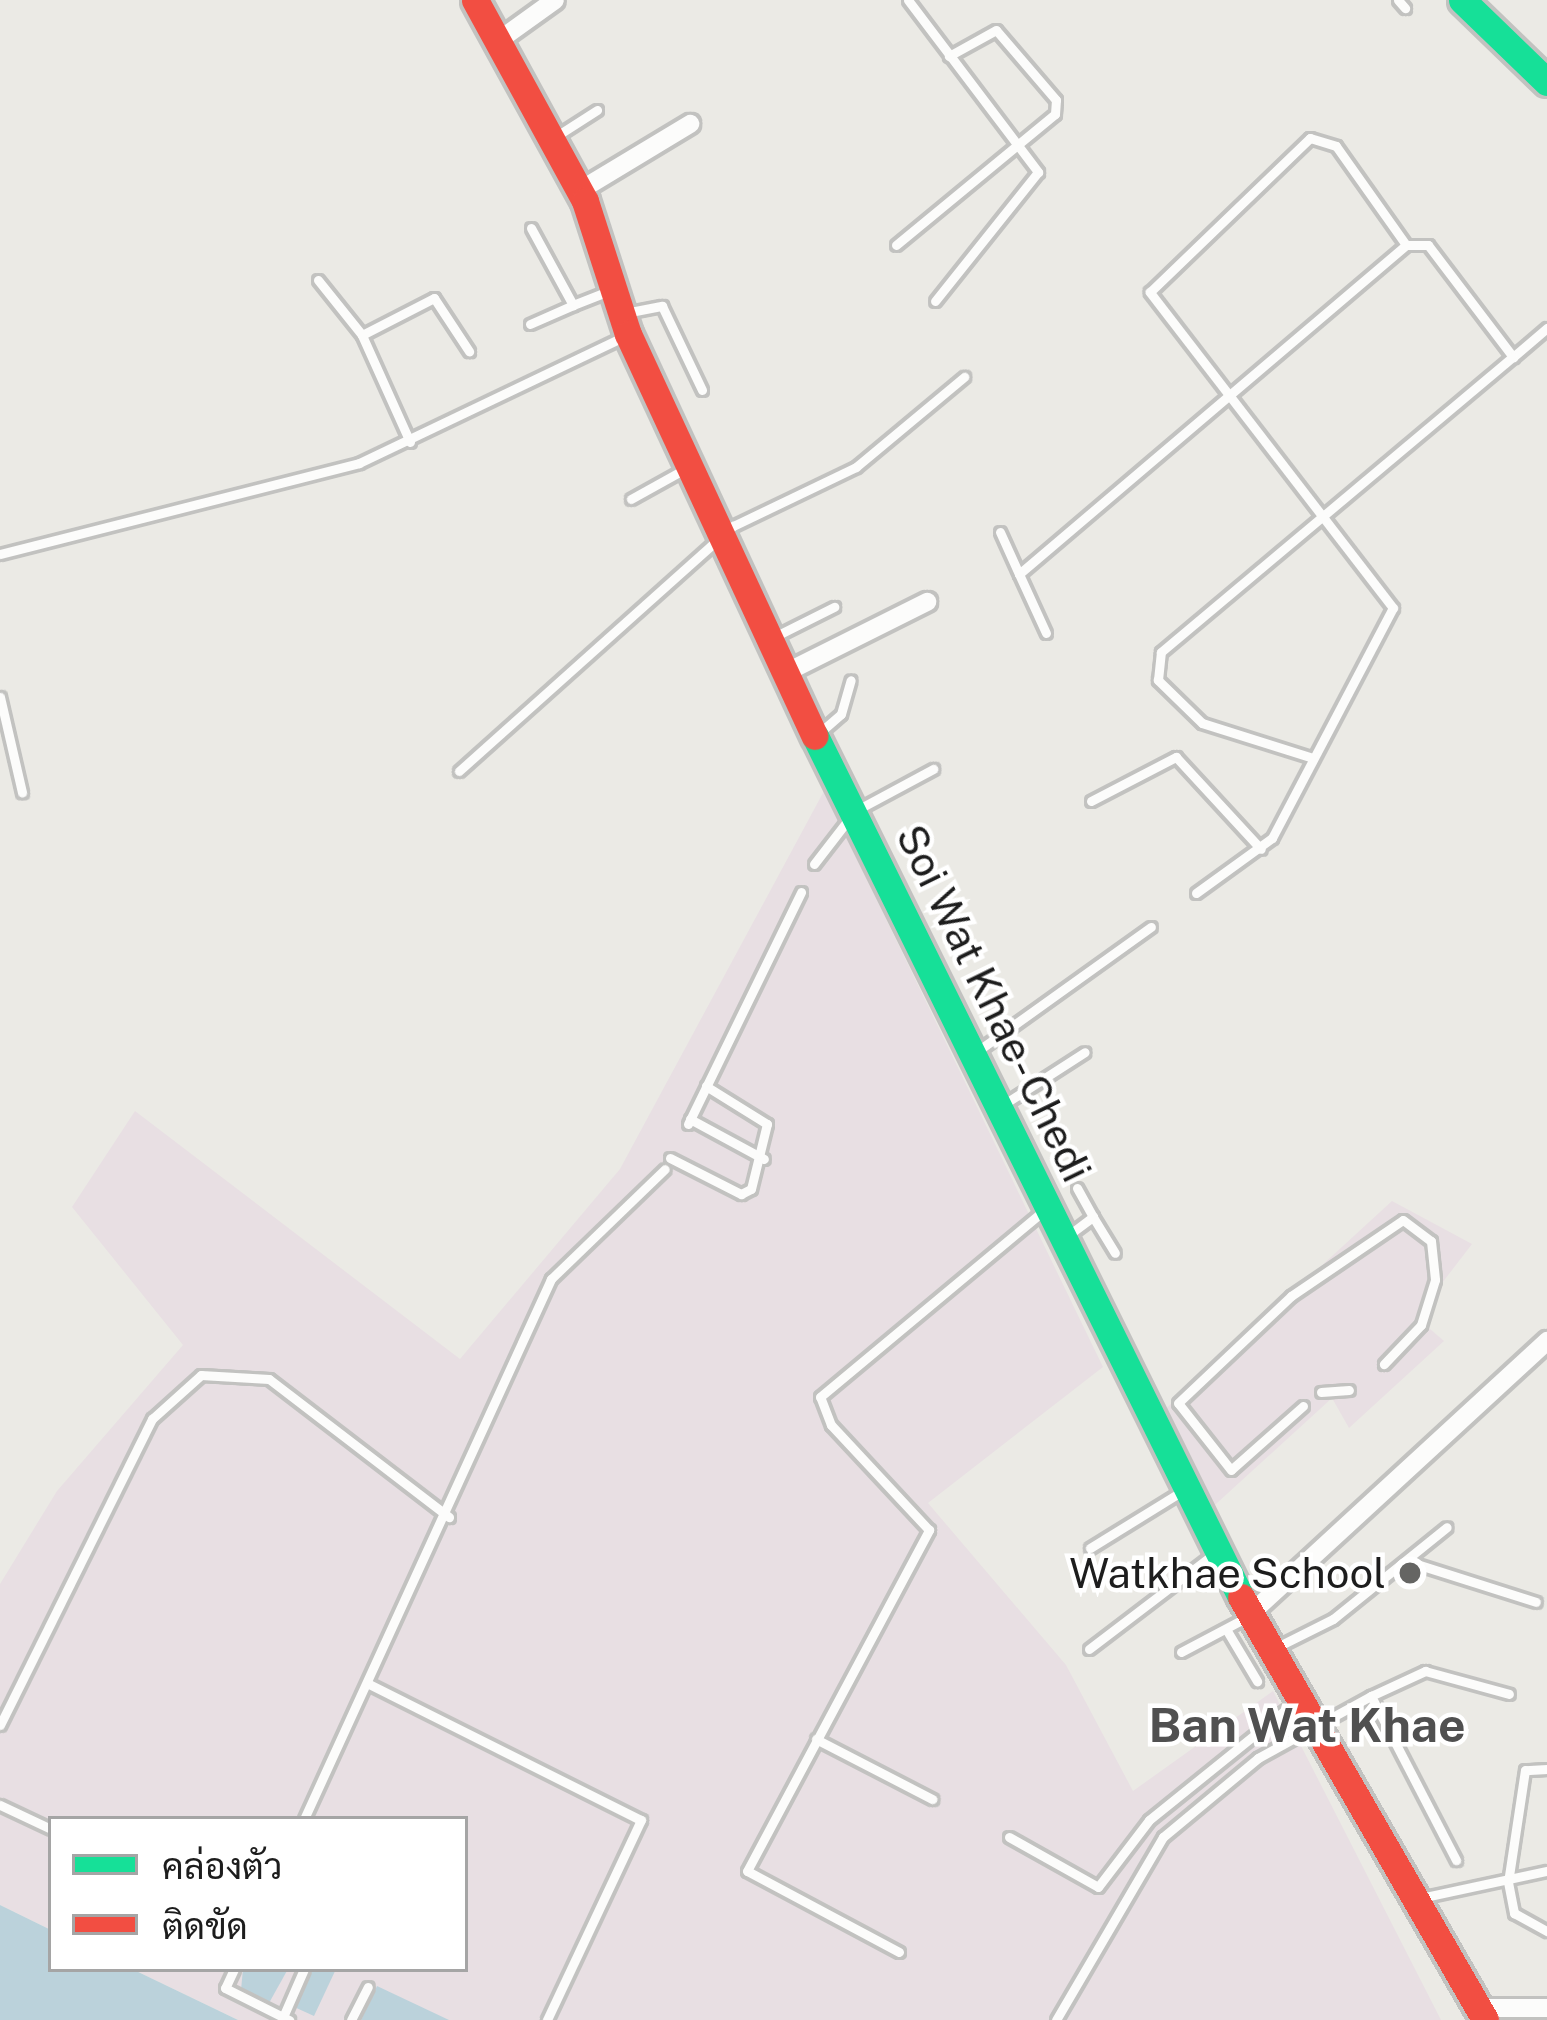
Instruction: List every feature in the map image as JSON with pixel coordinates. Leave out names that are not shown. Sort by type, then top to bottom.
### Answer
[{"type":"street","name":"Soi Wat Khae- Chedi","points":[[475,0],[579,191],[620,313],[720,538],[1215,1553],[1237,1623],[1268,1651],[1310,1730],[1482,2014]]},
{"type":"street","points":[[498,41],[555,0]]},
{"type":"street","points":[[1462,0],[1547,82]]},
{"type":"street","points":[[579,191],[690,124]]},
{"type":"street","points":[[787,672],[927,602]]},
{"type":"street","points":[[1237,1623],[1547,1341]]},
{"type":"street","points":[[1482,2014],[1547,2008]]},
{"type":"lane","points":[[908,0],[1035,163],[1032,184],[935,301]]},
{"type":"lane","points":[[896,245],[1019,142],[1055,100],[1005,38],[987,30],[949,56]]},
{"type":"lane","points":[[550,140],[597,110]]},
{"type":"lane","points":[[1196,893],[1261,849],[1393,608],[1150,292],[1310,139],[1336,146],[1406,244]]},
{"type":"lane","points":[[531,228],[573,305]]},
{"type":"lane","points":[[1018,574],[1231,399],[1406,244],[1428,245],[1513,357]]},
{"type":"lane","points":[[318,280],[362,335],[410,442]]},
{"type":"lane","points":[[362,335],[434,298],[470,351]]},
{"type":"lane","points":[[530,324],[573,305],[620,313],[662,306],[702,390]]},
{"type":"lane","points":[[0,554],[410,442],[620,313]]},
{"type":"lane","points":[[1313,758],[1224,738],[1170,698],[1156,667],[1177,636],[1547,328]]},
{"type":"lane","points":[[458,771],[720,538],[910,431],[964,377]]},
{"type":"lane","points":[[631,499],[688,467]]},
{"type":"lane","points":[[1000,532],[1046,633]]},
{"type":"lane","points":[[770,639],[834,607]]},
{"type":"lane","points":[[818,734],[841,714],[851,680]]},
{"type":"lane","points":[[0,697],[22,793]]},
{"type":"lane","points":[[1091,801],[1176,757],[1261,849]]},
{"type":"lane","points":[[814,864],[855,811],[933,769]]},
{"type":"lane","points":[[764,1159],[689,1122],[801,892]]},
{"type":"lane","points":[[972,1055],[1151,927]]},
{"type":"lane","points":[[998,1108],[1085,1052]]},
{"type":"lane","points":[[305,1816],[449,1517],[567,1253],[668,1163],[746,1195],[764,1159],[762,1114],[706,1086]]},
{"type":"lane","points":[[1077,1188],[1115,1253]]},
{"type":"lane","points":[[899,1952],[747,1871],[929,1530],[830,1424],[820,1397],[1046,1208]]},
{"type":"lane","points":[[1061,1240],[1094,1216]]},
{"type":"lane","points":[[1303,1406],[1231,1470],[1183,1419],[1181,1398],[1291,1297],[1402,1220],[1431,1241],[1436,1280],[1421,1324],[1384,1364]]},
{"type":"lane","points":[[0,1725],[152,1419],[201,1375],[269,1379],[449,1517]]},
{"type":"lane","points":[[1321,1392],[1349,1390]]},
{"type":"lane","points":[[1156,1439],[1183,1419]]},
{"type":"lane","points":[[1090,1548],[1183,1490]]},
{"type":"lane","points":[[1268,1651],[1410,1562],[1447,1527]]},
{"type":"lane","points":[[1089,1648],[1215,1553]]},
{"type":"lane","points":[[1410,1562],[1536,1602]]},
{"type":"lane","points":[[1181,1652],[1237,1623],[1257,1682]]},
{"type":"lane","points":[[1056,2020],[1163,1837],[1310,1730],[1425,1671],[1509,1694]]},
{"type":"lane","points":[[369,1684],[641,1820],[547,2020]]},
{"type":"lane","points":[[1371,1696],[1456,1860]]},
{"type":"lane","points":[[1009,1837],[1098,1887],[1149,1820],[1294,1702]]},
{"type":"lane","points":[[815,1739],[932,1799]]},
{"type":"lane","points":[[1547,1768],[1525,1770],[1508,1882],[1514,1913],[1547,1931]]},
{"type":"lane","points":[[0,1805],[48,1828]]},
{"type":"lane","points":[[1410,1899],[1547,1871]]},
{"type":"lane","points":[[233,1972],[225,1988],[286,2018],[303,1972]]},
{"type":"lane","points":[[351,2020],[368,1987]]},
{"type":"shaded area","points":[[824,791],[1103,1367],[928,1503],[1066,1665],[1133,1791],[1273,1691],[1441,2020],[238,2020],[138,1972],[468,1972],[468,1816],[48,1816],[48,1929],[0,1905],[0,1584],[57,1491],[183,1345],[72,1207],[135,1111],[460,1359],[620,1169]]},
{"type":"shaded area","points":[[1392,1201],[1472,1244],[1416,1317],[1444,1341],[1349,1428],[1332,1398],[1205,1514],[1161,1413]]},
{"type":"water","points":[[0,1905],[48,1929],[48,1972],[138,1972],[238,2020],[0,2020]]},
{"type":"water","points":[[243,1972],[286,1972],[269,2003],[241,1990]]},
{"type":"water","points":[[309,1972],[335,1972],[314,2016],[292,2006]]},
{"type":"water","points":[[377,1986],[449,2020],[361,2020]]},
{"type":"traffic: fast","points":[[1462,0],[1547,82]]},
{"type":"traffic: fast","points":[[815,736],[1241,1597]]},
{"type":"traffic: jam","points":[[475,0],[585,201],[628,334],[815,736]]},
{"type":"traffic: jam","points":[[1241,1597],[1485,2020]]},
{"type":"place","name":"Watkhae School","points":[[1410,1573]]},
{"type":"district","name":"Ban Wat Khae","points":[[1307,1725]]}]
